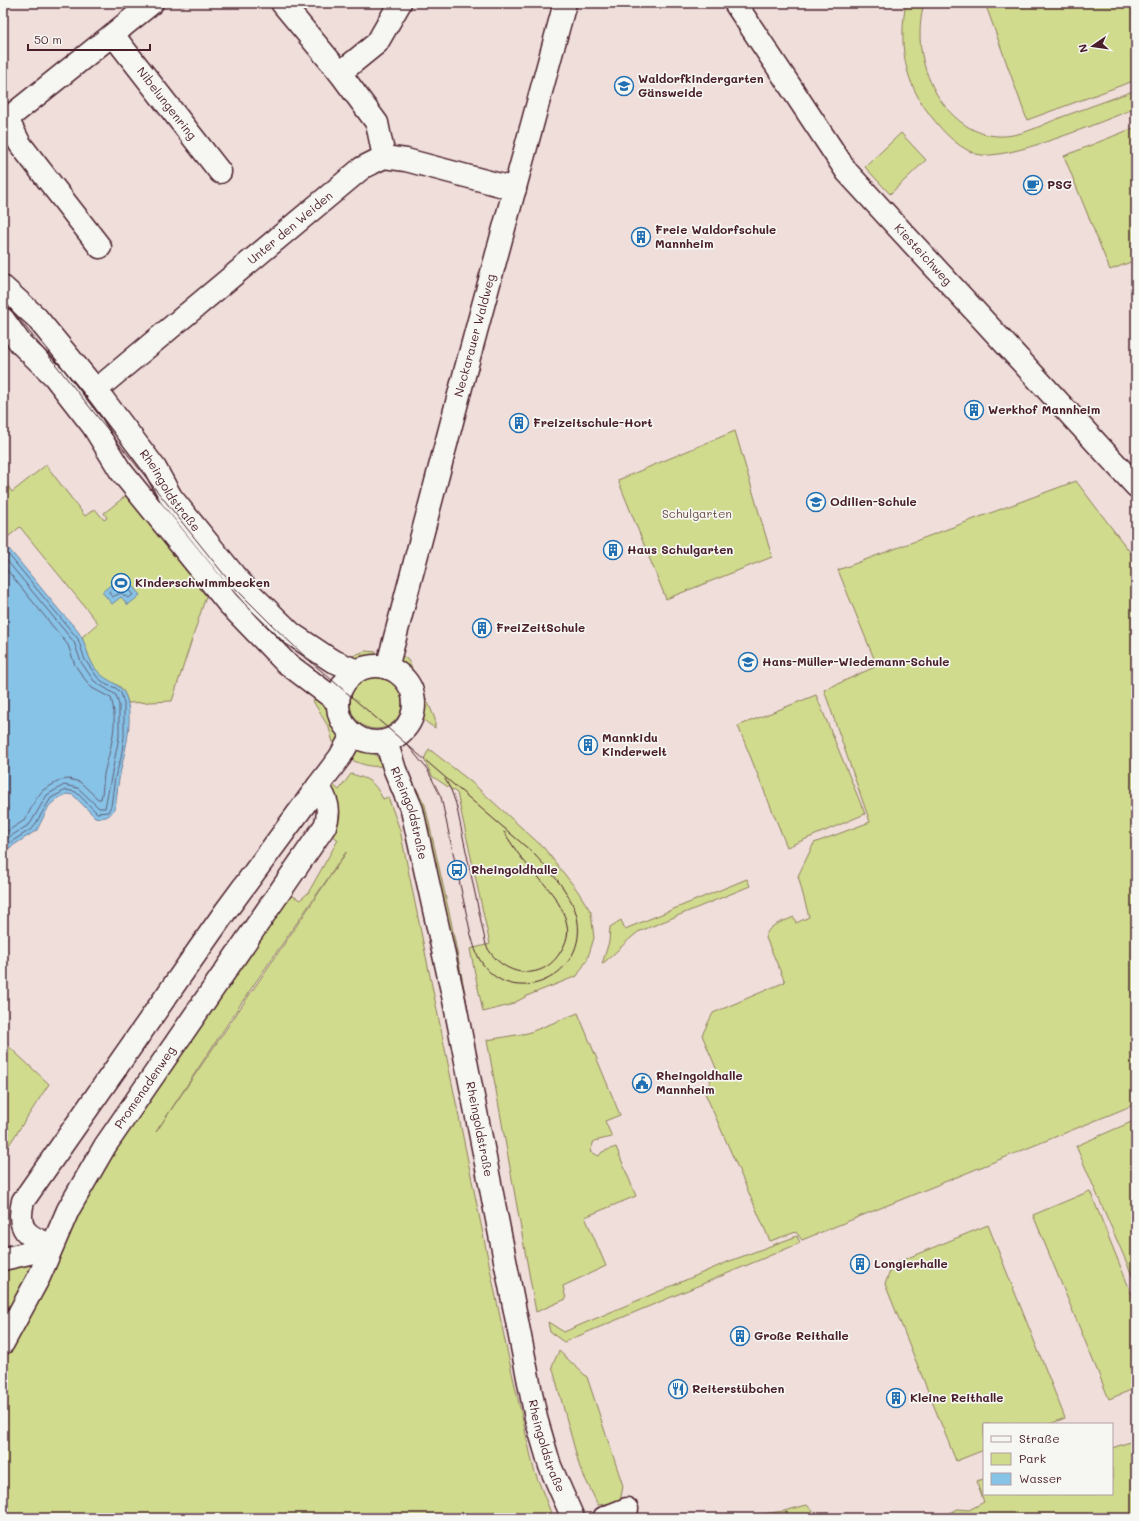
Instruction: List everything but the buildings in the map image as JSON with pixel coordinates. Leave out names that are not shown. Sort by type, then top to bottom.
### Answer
[{"type":"street","points":[[100,247],[20,144],[5,117],[113,35],[152,3]]},
{"type":"street","points":[[282,3],[340,73],[377,123],[384,157],[406,160],[515,189]]},
{"type":"street","points":[[340,73],[377,42],[400,3]]},
{"type":"street","name":"Neckarauer Waldweg","points":[[387,668],[565,3]]},
{"type":"street","name":"Kiesteichweg","points":[[735,3],[847,172],[1136,486]]},
{"type":"street","name":"Nibelungenring","points":[[113,35],[220,172]]},
{"type":"street","name":"Unter den Weiden","points":[[96,390],[362,168],[384,157]]},
{"type":"street","name":"Rheingoldstraße","points":[[3,287],[36,317],[96,390],[155,468],[171,497],[252,595],[292,634],[331,660],[357,671]]},
{"type":"street","name":"Rheingoldstraße","points":[[3,319],[21,344],[51,372],[93,426],[120,470],[228,603],[285,662],[338,702]]},
{"type":"street","points":[[372,666],[387,668],[403,677],[411,689],[414,702],[413,712],[407,726],[397,736],[386,741],[369,742],[353,734],[342,720],[338,702],[342,687],[351,675],[357,671],[372,666]]},
{"type":"street","points":[[3,1224],[23,1201],[225,912],[340,757],[353,734]]},
{"type":"street","name":"Rheingoldstraße","points":[[386,741],[395,770],[414,817],[454,1000],[536,1418],[550,1466],[572,1518]]},
{"type":"street","name":"Promenadenweg","points":[[3,1343],[39,1278],[68,1210],[105,1146],[325,826],[328,818],[328,805],[324,794],[318,786]]},
{"type":"street","points":[[225,912],[248,937]]},
{"type":"street","points":[[23,1201],[20,1219],[23,1228],[28,1235],[34,1239],[52,1245]]},
{"type":"street","points":[[3,1259],[38,1251],[52,1245]]},
{"type":"street","points":[[604,1518],[627,1509]]},
{"type":"green space","points":[[906,3],[924,3],[920,26],[920,38],[926,71],[936,93],[943,103],[959,121],[968,127],[989,135],[1001,136],[1019,134],[1136,90],[1136,108],[1031,147],[990,155],[976,154],[954,141],[935,122],[925,108],[912,84],[907,71],[903,44]]},
{"type":"green space","points":[[985,3],[1136,3],[1136,80],[1027,120]]},
{"type":"green space","points":[[1136,127],[1136,260],[1110,270],[1064,156]]},
{"type":"green space","points":[[901,133],[926,160],[890,194],[865,167]]},
{"type":"green space","name":"Schulgarten","points":[[735,431],[772,557],[666,599],[618,480]]},
{"type":"green space","points":[[46,465],[85,516],[95,509],[104,520],[107,518],[104,513],[127,495],[206,596],[172,701],[128,703],[123,690],[117,685],[106,680],[97,672],[87,653],[82,637],[98,623],[20,527],[3,541],[3,488],[7,485],[12,492]]},
{"type":"green space","points":[[1076,481],[1136,560],[1136,1104],[802,1240],[796,1232],[770,1241],[705,1093],[716,1068],[702,1035],[713,1013],[785,982],[766,938],[769,930],[776,924],[794,917],[796,923],[809,917],[798,876],[814,843],[870,822],[824,690],[877,666],[838,570]]},
{"type":"green space","points":[[365,651],[377,652],[370,659],[362,662],[355,663],[350,657]]},
{"type":"green space","points":[[400,654],[408,660],[435,719],[435,728],[425,721],[420,715],[418,694],[415,685],[405,670]]},
{"type":"green space","points":[[371,677],[381,677],[390,681],[398,689],[402,698],[402,708],[398,717],[390,725],[381,729],[371,729],[362,725],[354,717],[350,708],[350,698],[354,689],[362,681]]},
{"type":"green space","points":[[318,694],[332,712],[337,724],[338,731],[334,746],[329,728],[313,701]]},
{"type":"green space","points":[[816,695],[865,814],[787,847],[738,726]]},
{"type":"green space","points":[[360,747],[374,753],[382,766],[368,766],[347,758],[352,750]]},
{"type":"green space","points":[[429,749],[470,781],[544,848],[577,890],[591,912],[594,938],[587,960],[577,976],[529,995],[510,1005],[483,1012],[470,949],[490,944],[457,793],[432,776],[424,759]]},
{"type":"green space","points":[[351,774],[371,782],[383,799],[388,797],[400,830],[506,1346],[534,1470],[553,1518],[3,1518],[3,1263],[39,1255],[288,893],[300,900],[308,893],[338,840],[329,832],[330,782],[339,790]],"holes":[[[346,853],[156,1132],[244,999]]]},
{"type":"green space","points":[[404,775],[410,776],[425,805],[451,921],[468,1009],[461,1002]]},
{"type":"green space","points":[[747,879],[750,886],[638,932],[602,964],[609,942],[610,927],[621,920],[625,929]]},
{"type":"green space","points":[[578,1013],[620,1115],[605,1121],[612,1137],[594,1141],[590,1152],[599,1156],[602,1152],[616,1147],[636,1196],[585,1217],[606,1266],[563,1286],[566,1299],[536,1312],[487,1040],[528,1033]]},
{"type":"green space","points":[[3,1041],[49,1084],[3,1154]]},
{"type":"green space","points":[[1136,1120],[1136,1284],[1076,1146]]},
{"type":"green space","points":[[1090,1191],[1136,1305],[1136,1388],[1109,1399],[1033,1215]]},
{"type":"green space","points":[[988,1225],[1065,1418],[1052,1423],[983,1423],[983,1450],[956,1461],[885,1284],[893,1264]]},
{"type":"green space","points":[[797,1236],[800,1243],[564,1342],[550,1332],[548,1322],[564,1332],[730,1261]]},
{"type":"green space","points":[[559,1351],[587,1377],[623,1486],[620,1502],[598,1505],[580,1468],[552,1366]]},
{"type":"green space","points":[[1136,1440],[1136,1518],[938,1518],[958,1509],[969,1510],[984,1502],[976,1481],[983,1479],[983,1495],[1113,1495],[1113,1448]]},
{"type":"green space","points":[[807,1505],[819,1518],[733,1518],[784,1511]]},
{"type":"water","points":[[3,542],[77,631],[82,638],[95,668],[123,691],[128,704],[129,727],[116,803],[110,815],[101,818],[95,817],[73,795],[67,794],[58,798],[49,806],[37,830],[3,852]]},
{"type":"water","name":"Kinderschwimmbecken","points":[[123,575],[140,595],[128,605],[121,597],[112,604],[102,592]]},
{"type":"tram line","points":[[3,299],[234,587],[311,662],[532,852],[556,879],[567,894],[575,910],[578,932],[574,951],[564,967],[549,978],[532,984],[514,984],[497,978],[480,960],[475,950],[471,935],[441,797],[427,769],[406,743]]},
{"type":"tram line","points":[[445,779],[456,804],[486,945],[493,956],[501,964],[522,972],[533,972],[543,968],[553,961],[561,951],[567,938],[567,925],[555,898],[515,850],[504,832]]},
{"type":"place","name":"Waldorfkindergarten Gänsweide","points":[[624,86]]},
{"type":"place","name":"PSG","points":[[1033,185]]},
{"type":"place","name":"Freie Waldorfschule Mannheim","points":[[641,237]]},
{"type":"place","name":"Werkhof Mannheim","points":[[974,410]]},
{"type":"place","name":"Freizeitschule-Hort","points":[[519,423]]},
{"type":"place","name":"Odilien-Schule","points":[[816,502]]},
{"type":"place","name":"Haus Schulgarten","points":[[613,550]]},
{"type":"place","name":"Kinderschwimmbecken","points":[[121,583]]},
{"type":"place","name":"FreiZeitSchule","points":[[482,628]]},
{"type":"place","name":"Hans-Müller-Wiedemann-Schule","points":[[748,662]]},
{"type":"place","name":"Mannkidu Kinderwelt","points":[[588,745]]},
{"type":"place","name":"Rheingoldhalle","points":[[457,870]]},
{"type":"place","name":"Rheingoldhalle Mannheim","points":[[642,1083]]},
{"type":"place","name":"Longierhalle","points":[[860,1264]]},
{"type":"place","name":"Große Reithalle","points":[[740,1336]]},
{"type":"place","name":"Reiterstübchen","points":[[678,1389]]},
{"type":"place","name":"Kleine Reithalle","points":[[896,1398]]}]
